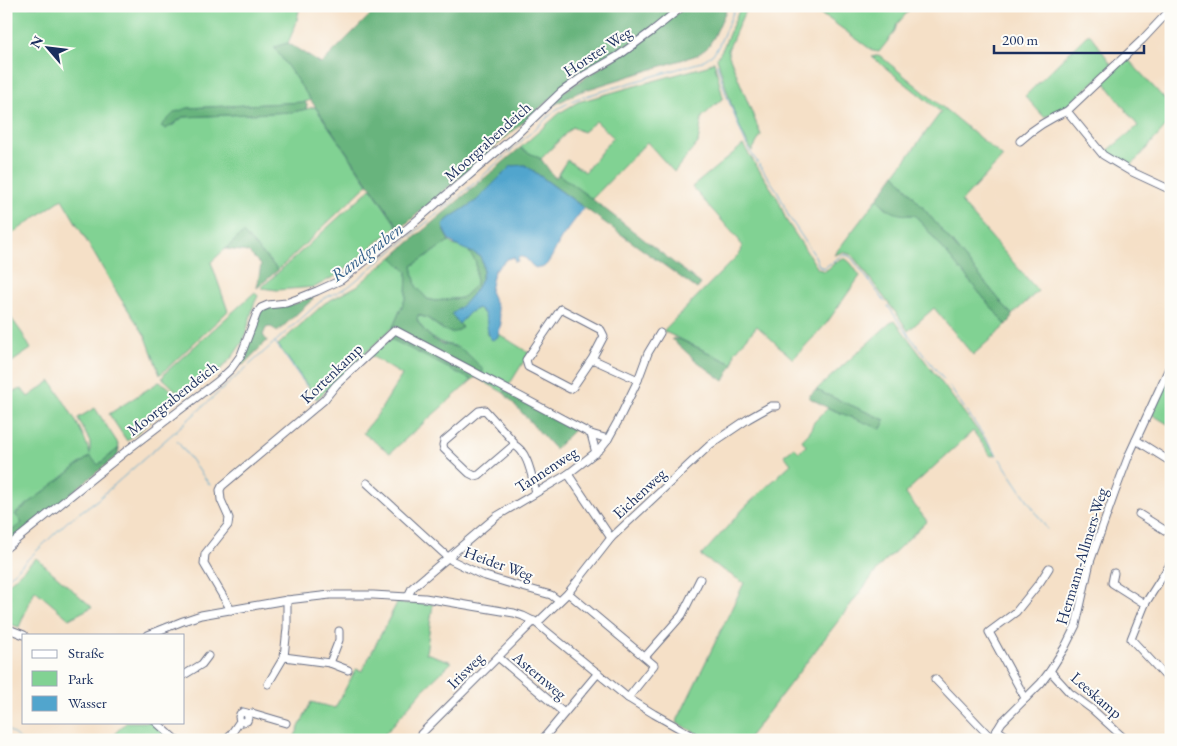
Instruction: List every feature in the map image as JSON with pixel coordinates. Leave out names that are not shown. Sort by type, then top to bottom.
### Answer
[{"type":"street","name":"Horster Weg","points":[[550,102],[585,75],[618,56],[683,6]]},
{"type":"street","points":[[1020,141],[1047,120],[1067,111],[1142,40],[1171,9]]},
{"type":"street","name":"Moorgrabendeich","points":[[6,548],[231,369],[241,355],[257,313],[261,308],[297,300],[341,280],[409,227],[516,135],[550,102]]},
{"type":"street","points":[[1067,111],[1103,155],[1128,170],[1171,190]]},
{"type":"street","points":[[561,309],[601,330],[604,336],[592,359],[570,389],[528,367],[526,360],[561,309]]},
{"type":"street","name":"Kortenkamp","points":[[231,610],[204,564],[205,554],[228,525],[228,518],[221,500],[220,490],[222,486],[324,400],[336,386],[396,330],[592,434],[608,439]]},
{"type":"street","name":"Tannenweg","points":[[408,596],[412,588],[497,516],[568,474],[596,453],[608,439],[638,380],[648,354],[660,333]]},
{"type":"street","points":[[592,359],[638,380]]},
{"type":"street","name":"Hermann-Allmers-Weg","points":[[991,739],[1002,722],[1050,671],[1076,625],[1090,562],[1129,455],[1171,364]]},
{"type":"street","name":"Eichenweg","points":[[535,622],[568,593],[611,538],[711,444],[756,415],[772,406],[777,406]]},
{"type":"street","points":[[514,445],[479,475],[475,476],[444,449],[443,445],[444,441],[481,410],[487,412],[513,441],[514,445],[520,448],[525,455],[536,492]]},
{"type":"street","points":[[592,434],[596,453]]},
{"type":"street","points":[[1136,440],[1171,462]]},
{"type":"street","points":[[568,474],[611,538]]},
{"type":"street","name":"Heider Weg","points":[[367,483],[448,558],[482,575],[552,595],[559,601]]},
{"type":"street","points":[[1139,514],[1171,534]]},
{"type":"street","points":[[1171,563],[1145,604],[1131,639],[1171,682]]},
{"type":"street","points":[[1026,698],[989,632],[1016,612],[1049,568]]},
{"type":"street","points":[[1114,573],[1112,582],[1145,604]]},
{"type":"street","points":[[645,658],[682,615],[700,579]]},
{"type":"street","points":[[568,593],[654,665],[628,698]]},
{"type":"street","points":[[151,634],[201,615],[330,594],[408,596],[514,613],[535,622],[628,698],[698,739]]},
{"type":"street","points":[[268,684],[284,657],[288,600]]},
{"type":"street","name":"Irisweg","points":[[418,740],[419,736],[535,622]]},
{"type":"street","points":[[6,628],[22,634]]},
{"type":"street","points":[[330,663],[339,640],[339,631]]},
{"type":"street","points":[[185,674],[202,664],[208,656]]},
{"type":"street","points":[[284,657],[330,663],[348,670]]},
{"type":"street","name":"Asternweg","points":[[498,658],[564,713]]},
{"type":"street","name":"Leeskamp","points":[[1050,671],[1070,693],[1093,710],[1126,740]]},
{"type":"street","points":[[542,740],[598,673]]},
{"type":"street","points":[[935,679],[991,739]]},
{"type":"street","points":[[227,740],[240,721],[240,714],[244,712],[286,723]]},
{"type":"street","points":[[158,724],[176,740]]},
{"type":"street","points":[[997,730],[1012,740]]},
{"type":"green space","points":[[6,6],[300,6],[296,24],[288,43],[275,47],[311,100],[305,102],[188,108],[172,126],[183,117],[293,112],[315,107],[368,184],[278,270],[243,233],[211,262],[228,311],[160,375],[146,337],[119,296],[62,199],[6,238]]},
{"type":"green space","points":[[379,6],[679,6],[649,31],[549,100],[400,229],[274,47],[288,43],[321,64]]},
{"type":"green space","points":[[686,6],[728,6],[707,48],[697,55],[579,92],[554,105],[551,103],[562,93],[652,34]]},
{"type":"green space","points":[[741,6],[747,6],[728,53],[761,135],[752,151],[736,118],[717,58]]},
{"type":"green space","points":[[804,6],[913,6],[897,24],[894,33],[879,52],[873,51],[829,19]]},
{"type":"green space","points":[[1089,33],[1112,65],[1064,109],[1044,117],[1025,96]]},
{"type":"green space","points":[[879,55],[1003,157],[961,202],[1038,291],[1012,315],[895,174],[941,112],[872,57]]},
{"type":"green space","points":[[1126,57],[1171,106],[1171,121],[1129,168],[1105,153],[1138,126],[1103,80]]},
{"type":"green space","points":[[714,61],[723,98],[702,117],[698,143],[674,172],[647,142],[592,199],[558,174],[567,160],[585,172],[613,137],[596,121],[583,132],[572,127],[541,159],[520,148],[561,112],[578,102],[707,66]]},
{"type":"green space","points":[[305,102],[307,105],[306,109],[293,112],[183,117],[166,129],[161,126],[175,112],[188,108]]},
{"type":"green space","points":[[743,145],[778,199],[786,220],[818,269],[825,271],[839,260],[845,259],[860,276],[826,324],[793,359],[757,326],[735,352],[733,364],[663,331],[741,252],[742,247],[739,240],[692,187]]},
{"type":"green space","points":[[520,148],[541,159],[554,177],[557,177],[558,174],[701,284],[697,289],[525,165],[511,166],[476,201],[443,224],[444,232],[449,241],[412,266],[416,286],[427,299],[435,301],[462,298],[476,285],[476,262],[469,252],[471,251],[480,256],[483,270],[479,284],[467,301],[452,314],[462,327],[458,331],[449,332],[425,317],[418,315],[417,320],[434,340],[461,349],[479,365],[484,371],[472,380],[391,339],[393,327],[406,297],[407,272],[392,257]]},
{"type":"green space","points":[[895,174],[1012,315],[1006,325],[915,215],[894,212],[877,199]]},
{"type":"green space","points":[[371,188],[397,226],[339,274],[315,287],[277,290],[261,288]]},
{"type":"green space","points":[[877,199],[886,208],[907,215],[915,215],[1006,325],[973,355],[934,308],[908,331],[852,255],[843,252],[834,255]]},
{"type":"green space","points":[[243,233],[278,270],[257,288],[261,265],[248,252],[226,249]]},
{"type":"green space","points":[[449,241],[453,245],[471,251],[469,252],[476,262],[476,285],[462,298],[435,301],[427,299],[416,286],[412,266]]},
{"type":"green space","points":[[392,257],[407,272],[406,297],[393,327],[317,399],[278,345],[325,303],[357,286]]},
{"type":"green space","points":[[255,292],[258,296],[244,340],[233,356],[217,373],[183,394],[162,378],[166,372]]},
{"type":"green space","points":[[312,297],[313,299],[277,332],[272,327],[266,328],[263,335],[267,341],[243,365],[240,364],[256,320],[262,310],[295,304]]},
{"type":"green space","points":[[478,308],[485,317],[488,335],[498,337],[499,334],[529,353],[504,393],[476,377],[455,346],[442,343],[433,338],[417,320],[417,315],[427,318],[443,330],[459,324],[470,312]]},
{"type":"green space","points":[[6,311],[31,349],[6,366]]},
{"type":"green space","points":[[895,321],[996,455],[991,456],[973,431],[905,493],[927,521],[881,565],[747,740],[710,740],[677,723],[744,583],[701,556],[745,507],[791,464],[784,455],[794,447],[799,452],[806,446],[802,440],[809,433],[814,422],[828,408],[881,428],[885,420],[816,390],[890,323]]},
{"type":"green space","points":[[391,339],[472,380],[390,453],[363,433],[378,414],[402,375],[370,355]]},
{"type":"green space","points":[[672,339],[679,339],[733,364],[724,381],[694,359]]},
{"type":"green space","points":[[1171,372],[1171,426],[1151,414]]},
{"type":"green space","points":[[51,381],[78,425],[90,454],[90,442],[78,418],[95,408],[119,448],[98,465],[90,456],[15,514],[22,523],[6,535],[6,394],[22,389],[28,397]]},
{"type":"green space","points":[[159,382],[170,388],[177,399],[127,441],[109,414]]},
{"type":"green space","points":[[506,390],[575,429],[555,449],[504,393]]},
{"type":"green space","points":[[816,390],[885,420],[881,429],[828,408],[808,397]]},
{"type":"green space","points":[[119,448],[118,455],[6,546],[6,535],[22,523],[15,514],[90,456],[98,465]]},
{"type":"green space","points":[[36,558],[92,607],[69,619],[35,590],[19,627],[6,623],[6,586]]},
{"type":"green space","points":[[397,603],[433,604],[426,653],[452,662],[422,691],[380,740],[293,740],[311,702],[335,708],[356,669],[362,671]]},
{"type":"green space","points":[[125,724],[153,724],[170,740],[123,740],[115,733]]},
{"type":"water","points":[[525,165],[584,208],[562,237],[544,267],[534,267],[522,257],[518,257],[518,261],[515,262],[514,257],[507,259],[494,271],[490,291],[501,323],[498,337],[492,340],[489,336],[485,315],[478,308],[470,312],[459,324],[452,314],[467,301],[475,290],[479,284],[483,268],[480,256],[452,242],[445,232],[443,224],[476,201],[511,166]]},
{"type":"waterway","name":"Randgraben","points":[[6,580],[68,521],[97,500],[323,299],[348,287],[476,182],[557,109],[576,99],[701,62],[713,54],[718,47],[736,6]]},
{"type":"waterway","points":[[717,64],[726,94],[749,150],[778,192],[789,217],[815,256],[819,266],[824,268],[842,255],[851,257],[885,302]]},
{"type":"waterway","points":[[888,306],[944,380]]},
{"type":"waterway","points":[[275,342],[315,398]]},
{"type":"waterway","points":[[949,386],[997,455]]},
{"type":"waterway","points":[[177,441],[210,485]]},
{"type":"waterway","points":[[1000,459],[1047,529]]},
{"type":"waterway","name":"Randgraben","points":[[6,728],[21,740]]}]
